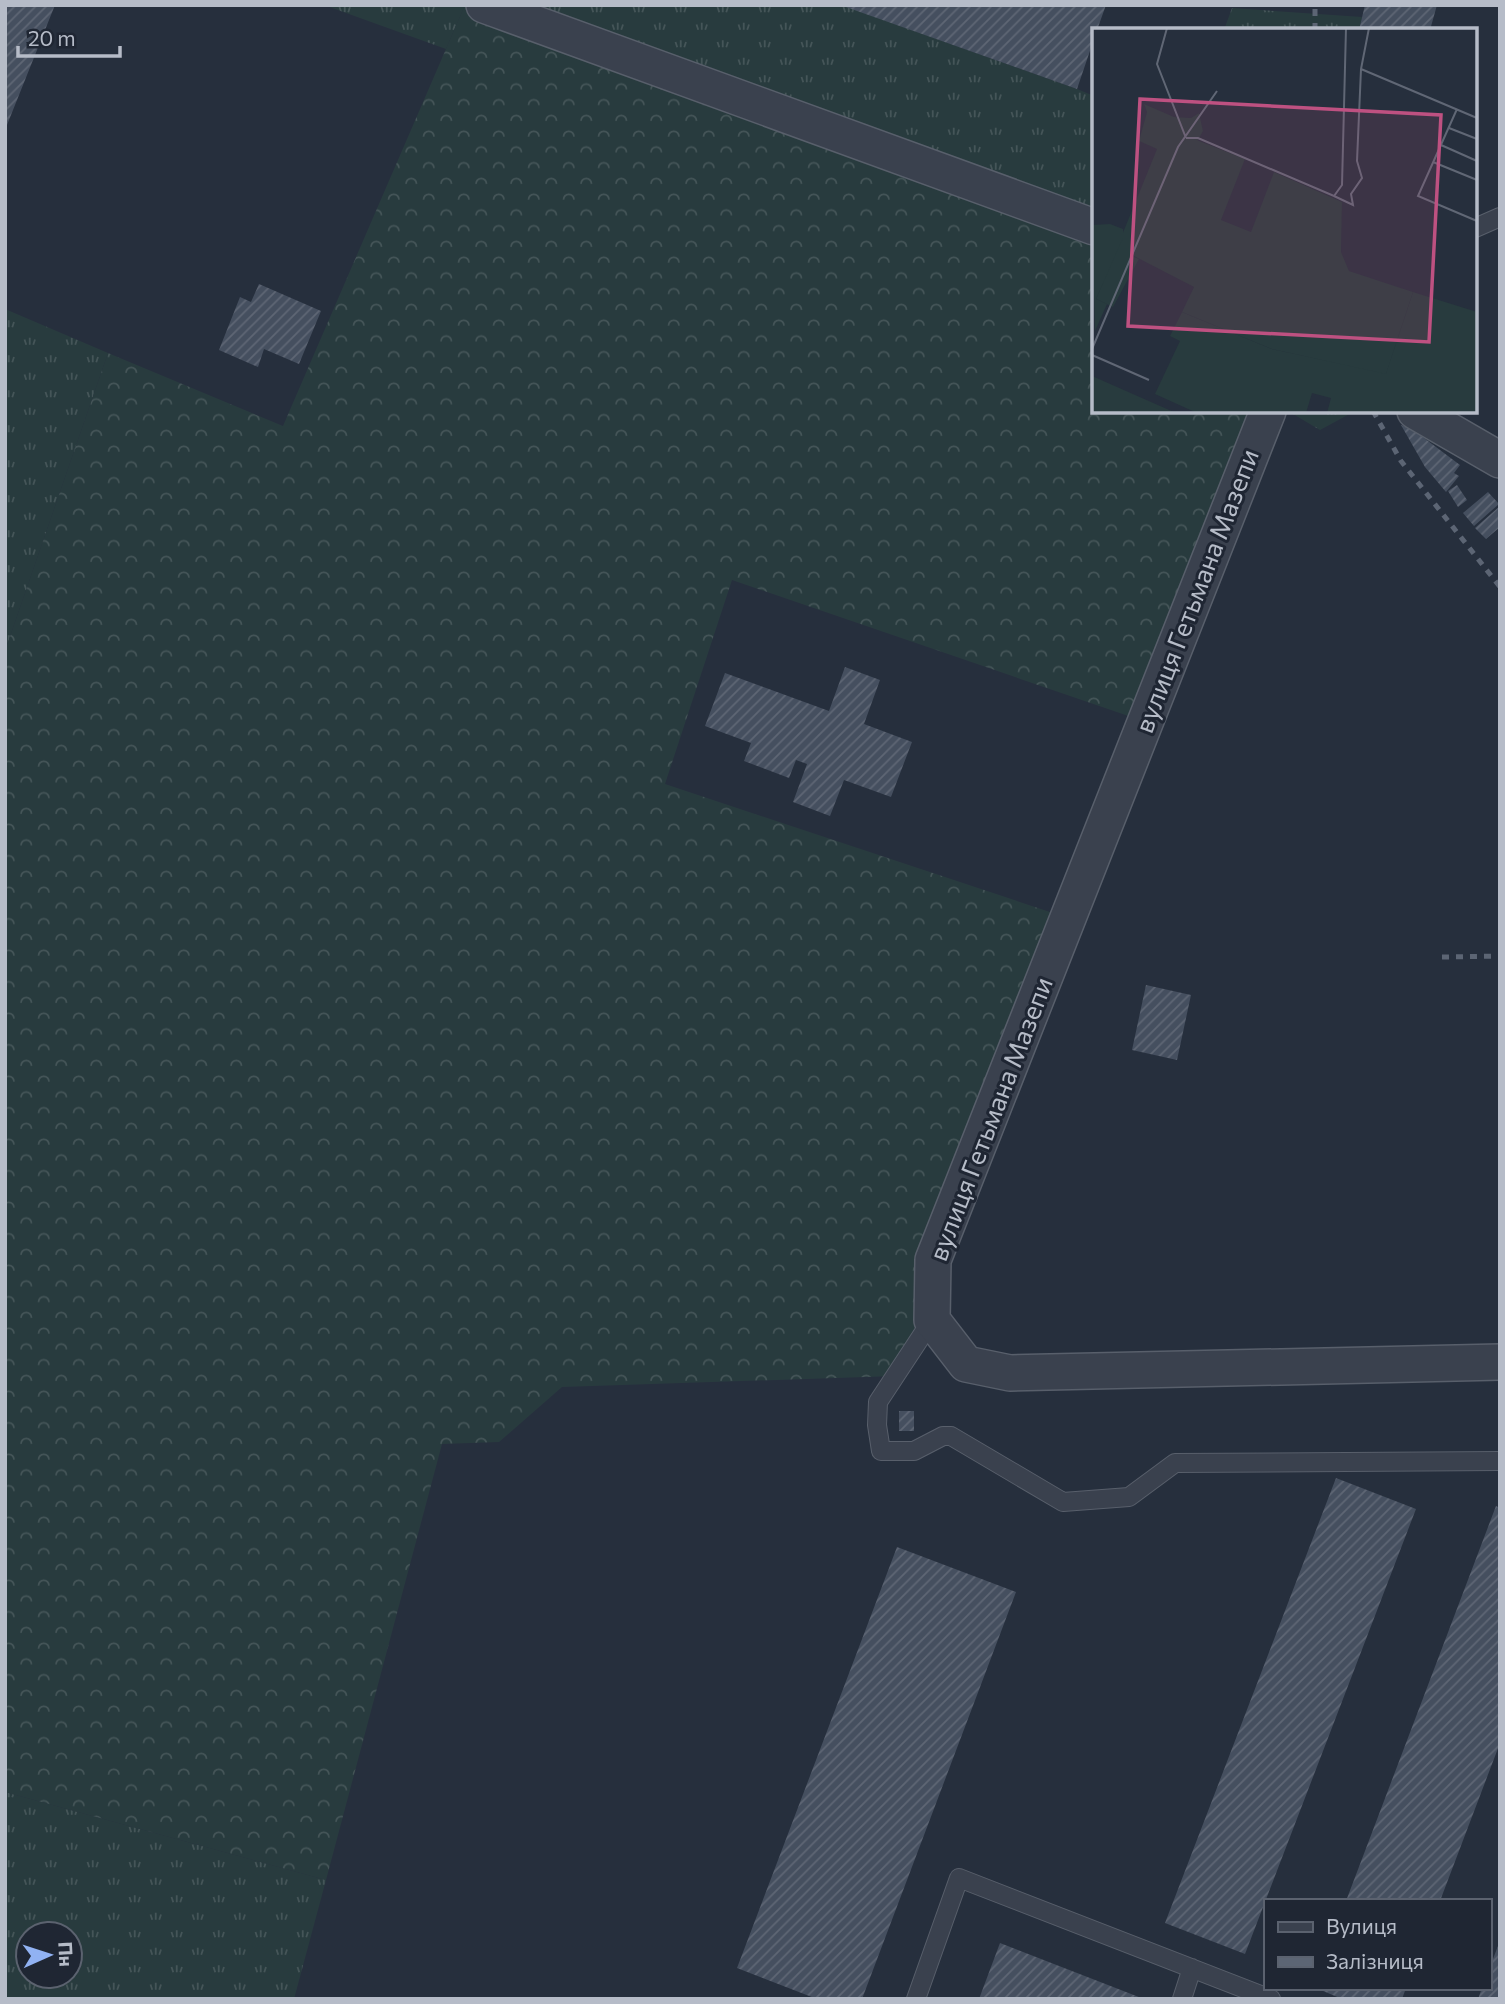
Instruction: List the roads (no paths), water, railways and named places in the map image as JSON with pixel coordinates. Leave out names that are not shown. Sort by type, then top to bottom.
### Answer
[{"type":"street","points":[[484,5],[1092,226]]},
{"type":"street","name":"вулиця Гетьмана Мазепи","points":[[932,1320],[933,1260],[1267,413]]},
{"type":"street","points":[[1418,413],[1500,460]]},
{"type":"street","points":[[932,1320],[966,1364],[1010,1373],[1500,1362]]},
{"type":"lane","points":[[1477,227],[1500,217]]},
{"type":"lane","points":[[932,1320],[878,1402],[877,1425],[881,1451],[914,1451],[943,1436],[951,1436],[1063,1502],[1129,1497],[1175,1463],[1500,1461]]},
{"type":"lane","points":[[916,1999],[959,1878],[1271,1999]]},
{"type":"lane","points":[[1182,1999],[1192,1968]]},
{"type":"railway","points":[[1315,5],[1315,28]]},
{"type":"railway","points":[[1374,413],[1401,461],[1500,587]]},
{"type":"railway","points":[[1442,957],[1500,956]]}]
